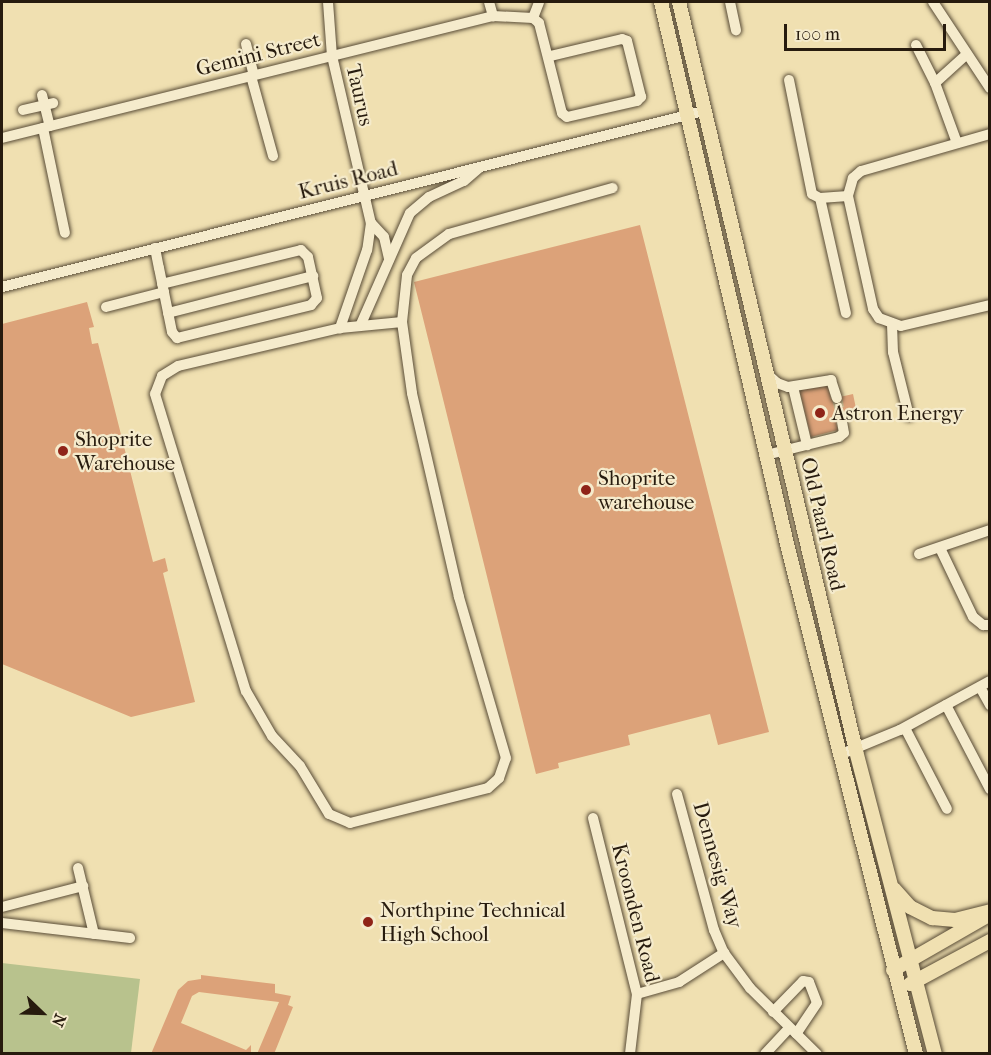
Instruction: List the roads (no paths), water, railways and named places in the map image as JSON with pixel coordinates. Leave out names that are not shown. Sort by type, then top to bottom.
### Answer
[{"type":"main road","name":"Old Paarl Road","points":[[661,2],[766,455],[915,1053]]},
{"type":"main road","name":"Old Paarl Road","points":[[679,2],[856,750],[935,1053]]},
{"type":"main road","points":[[891,885],[910,907],[932,918],[955,920],[990,913]]},
{"type":"main road","points":[[893,970],[912,961],[990,913]]},
{"type":"main road","points":[[898,989],[917,982],[990,941]]},
{"type":"street","name":"Taurus","points":[[328,2],[332,56],[371,223]]},
{"type":"street","points":[[489,2],[493,16]]},
{"type":"street","points":[[539,2],[529,18],[539,23],[550,56],[562,113],[567,117],[637,101],[641,97],[627,41],[622,39],[550,56]]},
{"type":"street","points":[[730,2],[736,30]]},
{"type":"street","points":[[933,2],[990,88]]},
{"type":"street","name":"Gemini Street","points":[[2,138],[493,16],[529,18]]},
{"type":"street","points":[[246,44],[273,156]]},
{"type":"street","points":[[916,45],[935,83],[957,143]]},
{"type":"street","points":[[935,83],[967,54]]},
{"type":"street","points":[[789,80],[812,194],[819,198],[848,196]]},
{"type":"street","points":[[22,110],[47,101],[46,127],[65,233]]},
{"type":"street","name":"Kruis Road","points":[[2,287],[704,111]]},
{"type":"street","points":[[990,134],[861,171],[853,178],[848,196],[873,309],[879,318],[901,326],[990,305]]},
{"type":"street","points":[[361,324],[404,224],[419,203],[464,180],[481,166]]},
{"type":"street","points":[[402,322],[361,324],[340,328],[178,366],[162,376],[155,394],[246,691],[262,722],[300,766],[329,814],[338,820],[362,822],[488,788],[499,778],[507,758],[459,597],[430,476],[402,322],[407,275],[416,258],[432,243],[507,215],[614,188]]},
{"type":"street","points":[[819,198],[846,313]]},
{"type":"street","points":[[371,223],[384,237],[389,259]]},
{"type":"street","points":[[340,328],[367,250],[371,223]]},
{"type":"street","points":[[106,307],[163,288],[301,250],[307,254],[317,298],[311,306],[181,339],[174,335],[168,313],[163,288],[155,248]]},
{"type":"street","points":[[168,313],[313,276]]},
{"type":"street","points":[[892,324],[893,352],[909,416]]},
{"type":"street","points":[[765,372],[777,383],[793,387],[828,379],[832,382],[837,398]]},
{"type":"street","points":[[793,387],[807,445]]},
{"type":"street","points":[[766,455],[842,436],[842,422]]},
{"type":"street","points":[[920,554],[990,531]]},
{"type":"street","points":[[940,548],[973,616],[977,622],[990,625]]},
{"type":"street","points":[[839,755],[856,750],[905,728],[985,684],[990,705]]},
{"type":"street","points":[[946,705],[990,789]]},
{"type":"street","points":[[905,728],[947,809]]},
{"type":"street","name":"Dennesig Way","points":[[677,794],[714,930],[724,953],[773,1012],[817,1053]]},
{"type":"street","name":"Kroonden Road","points":[[593,818],[637,994],[630,1053]]},
{"type":"street","points":[[78,868],[94,934]]},
{"type":"street","points":[[2,907],[82,886]]},
{"type":"street","points":[[2,923],[130,938]]},
{"type":"street","points":[[637,994],[678,982],[724,953]]},
{"type":"street","points":[[765,1053],[792,1031],[817,1003],[809,982],[803,981],[773,1012]]},
{"type":"tunnel","points":[[837,398],[842,422]]},
{"type":"place","name":"Astron Energy","points":[[820,413]]},
{"type":"place","name":"Shoprite Warehouse","points":[[63,451]]},
{"type":"place","name":"Shoprite warehouse","points":[[586,490]]},
{"type":"place","name":"Northpine Technical High School","points":[[368,922]]}]
